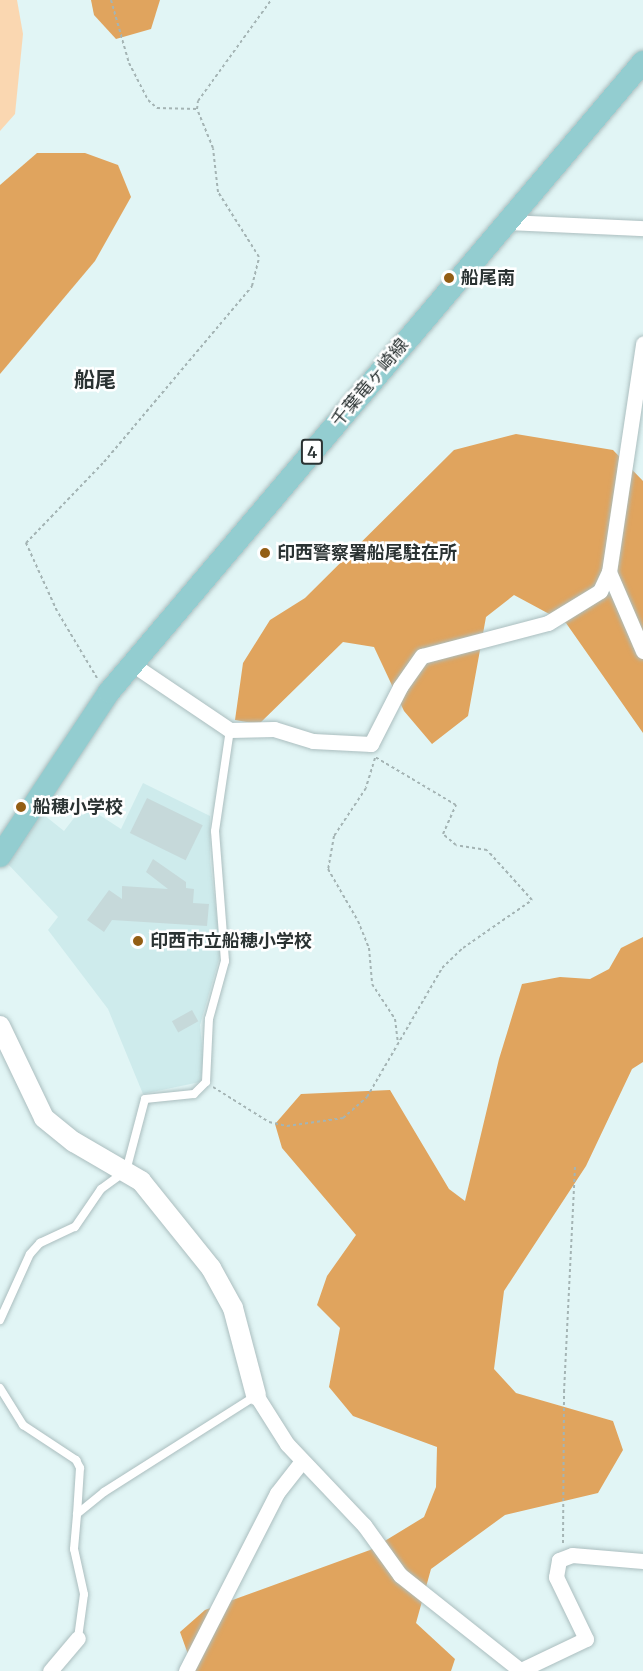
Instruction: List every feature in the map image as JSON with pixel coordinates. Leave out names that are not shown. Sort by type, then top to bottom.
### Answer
[{"type":"main road","name":"千葉竜ヶ崎線","points":[[0,856],[109,692],[643,62]]},
{"type":"street","points":[[509,222],[643,228]]},
{"type":"street","points":[[132,664],[230,730],[274,729],[313,741],[373,750],[400,687],[422,656],[548,624],[600,591],[609,572],[643,344]]},
{"type":"street","points":[[609,572],[643,651]]},
{"type":"street","points":[[0,1026],[4,1049],[44,1118],[74,1142],[126,1171],[156,1197],[211,1268],[233,1308],[256,1395],[302,1462],[364,1525],[400,1575],[521,1671],[586,1639],[556,1577],[562,1558],[572,1555],[643,1561]]},
{"type":"street","points":[[186,1671],[277,1493],[302,1462]]},
{"type":"street","points":[[50,1671],[78,1638]]},
{"type":"lane","points":[[0,1320],[30,1254],[40,1243],[75,1227],[101,1189],[126,1171],[145,1099],[194,1094],[206,1082],[209,1019],[225,961],[215,831],[230,730]]},
{"type":"lane","points":[[0,1388],[23,1425],[76,1461],[80,1468],[74,1549],[84,1594],[78,1638]]},
{"type":"lane","points":[[77,1514],[104,1492],[256,1395]]},
{"type":"path","points":[[111,0],[129,63],[148,100],[157,108],[197,109]]},
{"type":"path","points":[[109,692],[89,668],[26,543],[104,462],[120,439],[252,286],[259,257],[218,192],[213,148],[197,109],[198,101],[271,0]]},
{"type":"path","points":[[206,1082],[269,1122],[287,1125],[327,1122],[356,1110],[398,1044],[442,969],[463,948],[532,900],[487,850],[456,845],[443,834],[456,805],[373,750],[366,788],[334,836],[327,869],[362,930],[369,948],[372,984],[395,1018],[398,1044]]},
{"type":"path","points":[[562,1558],[564,1392],[575,1166]]},
{"type":"shaded area","points":[[0,0],[17,0],[23,34],[15,114],[0,131]]},
{"type":"shaded area","points":[[91,0],[160,0],[151,29],[116,39],[94,15]]},
{"type":"shaded area","points":[[37,153],[85,153],[118,165],[131,197],[95,261],[0,374],[0,185]]},
{"type":"shaded area","points":[[516,434],[613,450],[643,481],[643,733],[566,623],[514,595],[486,617],[468,716],[432,744],[404,711],[374,647],[343,642],[259,724],[235,720],[243,663],[270,620],[305,598],[454,450]]},
{"type":"shaded area","name":"印西市立船穂小学校","points":[[143,783],[210,816],[210,860],[221,952],[200,1025],[204,1065],[200,1082],[143,1094],[108,1009],[48,930],[58,917],[7,863],[39,811],[64,831],[84,805],[121,829]]},
{"type":"shaded area","points":[[643,937],[643,1062],[632,1069],[586,1166],[504,1291],[494,1369],[516,1393],[613,1421],[623,1450],[598,1493],[505,1515],[431,1569],[416,1623],[455,1659],[451,1671],[194,1671],[180,1632],[205,1610],[370,1550],[424,1517],[436,1487],[437,1447],[353,1416],[329,1387],[340,1328],[317,1305],[327,1276],[356,1235],[282,1148],[275,1124],[301,1094],[390,1090],[449,1189],[465,1201],[499,1059],[522,984],[560,977],[590,979],[609,969],[621,948]]},
{"type":"building","points":[[147,798],[203,825],[186,860],[130,833]]},
{"type":"building","points":[[153,859],[186,882],[186,888],[194,889],[193,903],[209,904],[207,926],[112,920],[104,932],[87,920],[109,890],[122,899],[122,886],[168,889],[146,872]]},
{"type":"building","points":[[192,1010],[198,1021],[178,1033],[172,1021]]},
{"type":"place","name":"船尾南","points":[[449,278]]},
{"type":"place","name":"印西警察署船尾駐在所","points":[[265,553]]},
{"type":"place","name":"船穂小学校","points":[[21,807]]},
{"type":"place","name":"印西市立船穂小学校","points":[[138,941]]},
{"type":"district","name":"船尾","points":[[95,380]]}]
